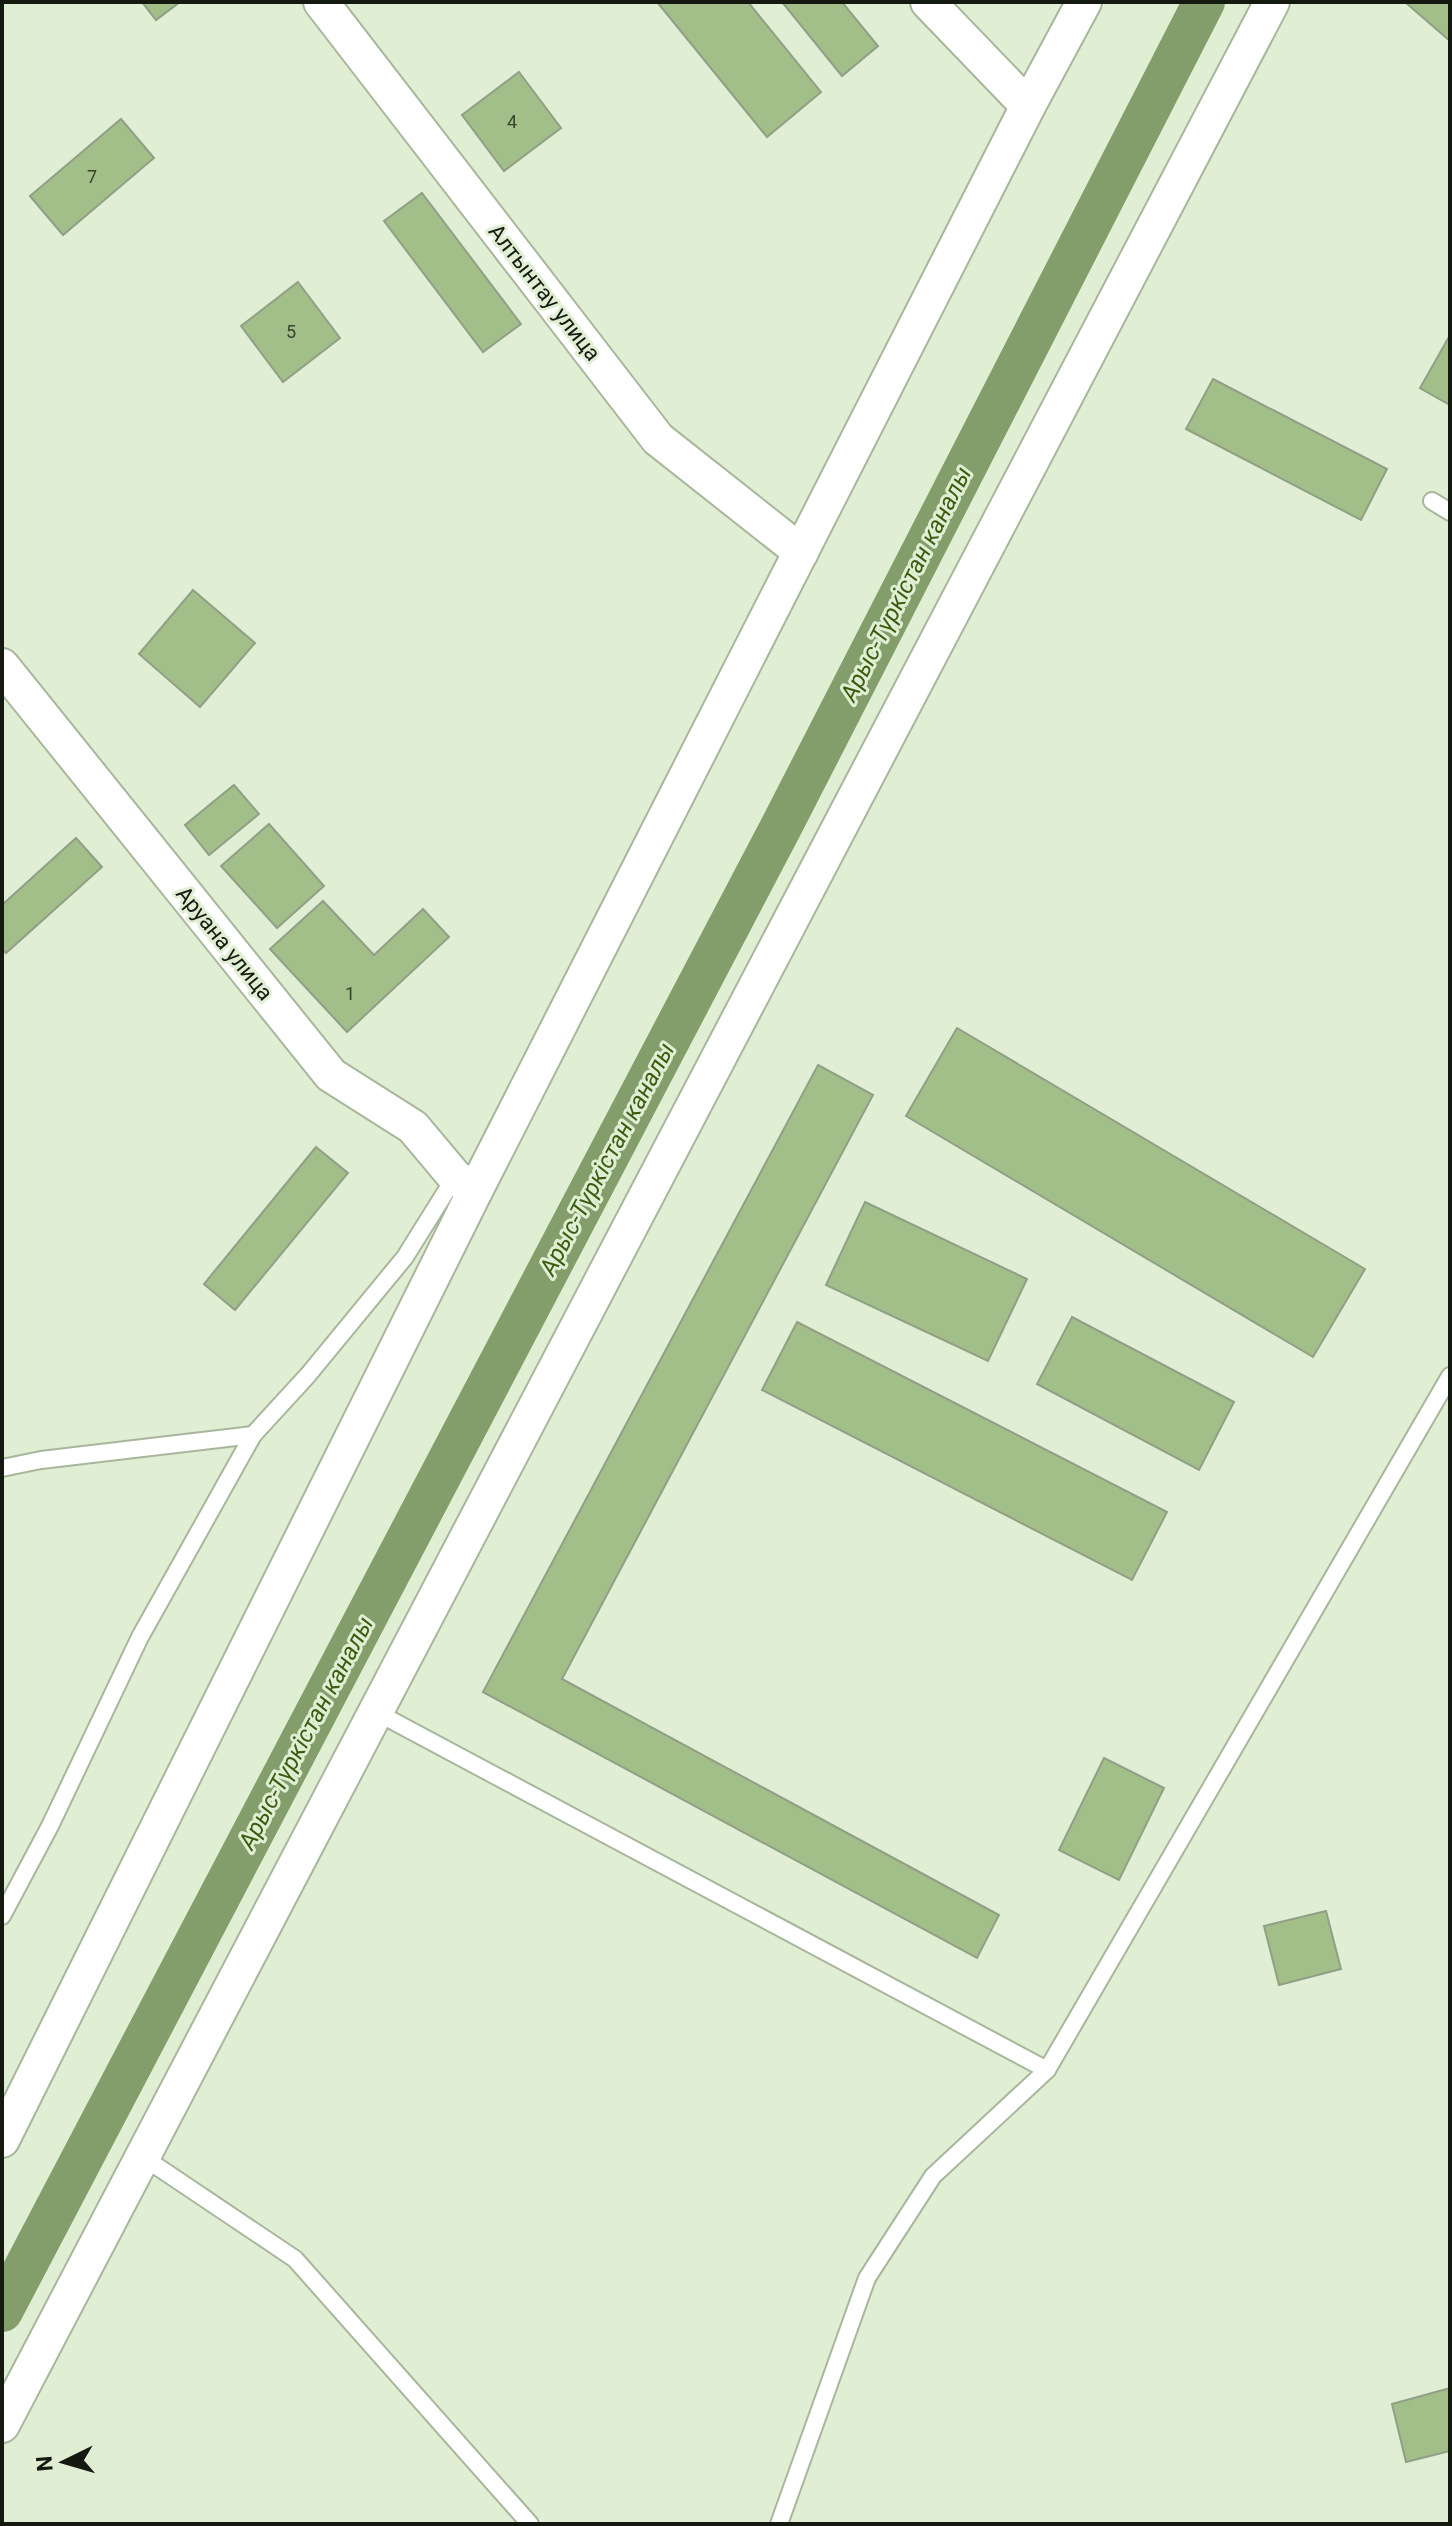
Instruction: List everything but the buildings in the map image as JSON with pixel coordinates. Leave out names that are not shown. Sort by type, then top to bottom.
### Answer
[{"type":"street","name":"Алтынтау улица","points":[[321,2],[658,439],[801,552]]},
{"type":"street","points":[[928,2],[1028,106]]},
{"type":"street","points":[[2,2140],[465,1184],[801,552],[1084,2]]},
{"type":"street","points":[[2,2425],[1272,2]]},
{"type":"street","name":"Аруана улица","points":[[2,666],[331,1075],[413,1127],[465,1184]]},
{"type":"lane","points":[[1432,501],[1450,512]]},
{"type":"lane","points":[[2,1916],[50,1826],[140,1637],[253,1435],[308,1375],[465,1184]]},
{"type":"lane","points":[[779,2524],[867,2278],[933,2176],[1047,2070],[1450,1376]]},
{"type":"lane","points":[[2,1468],[41,1460],[253,1435]]},
{"type":"lane","points":[[376,1712],[1047,2070]]},
{"type":"lane","points":[[143,2157],[295,2259],[530,2524]]},
{"type":"waterway","name":"Арыс-Түркістан каналы","points":[[2,2311],[782,825],[1204,2]]}]
